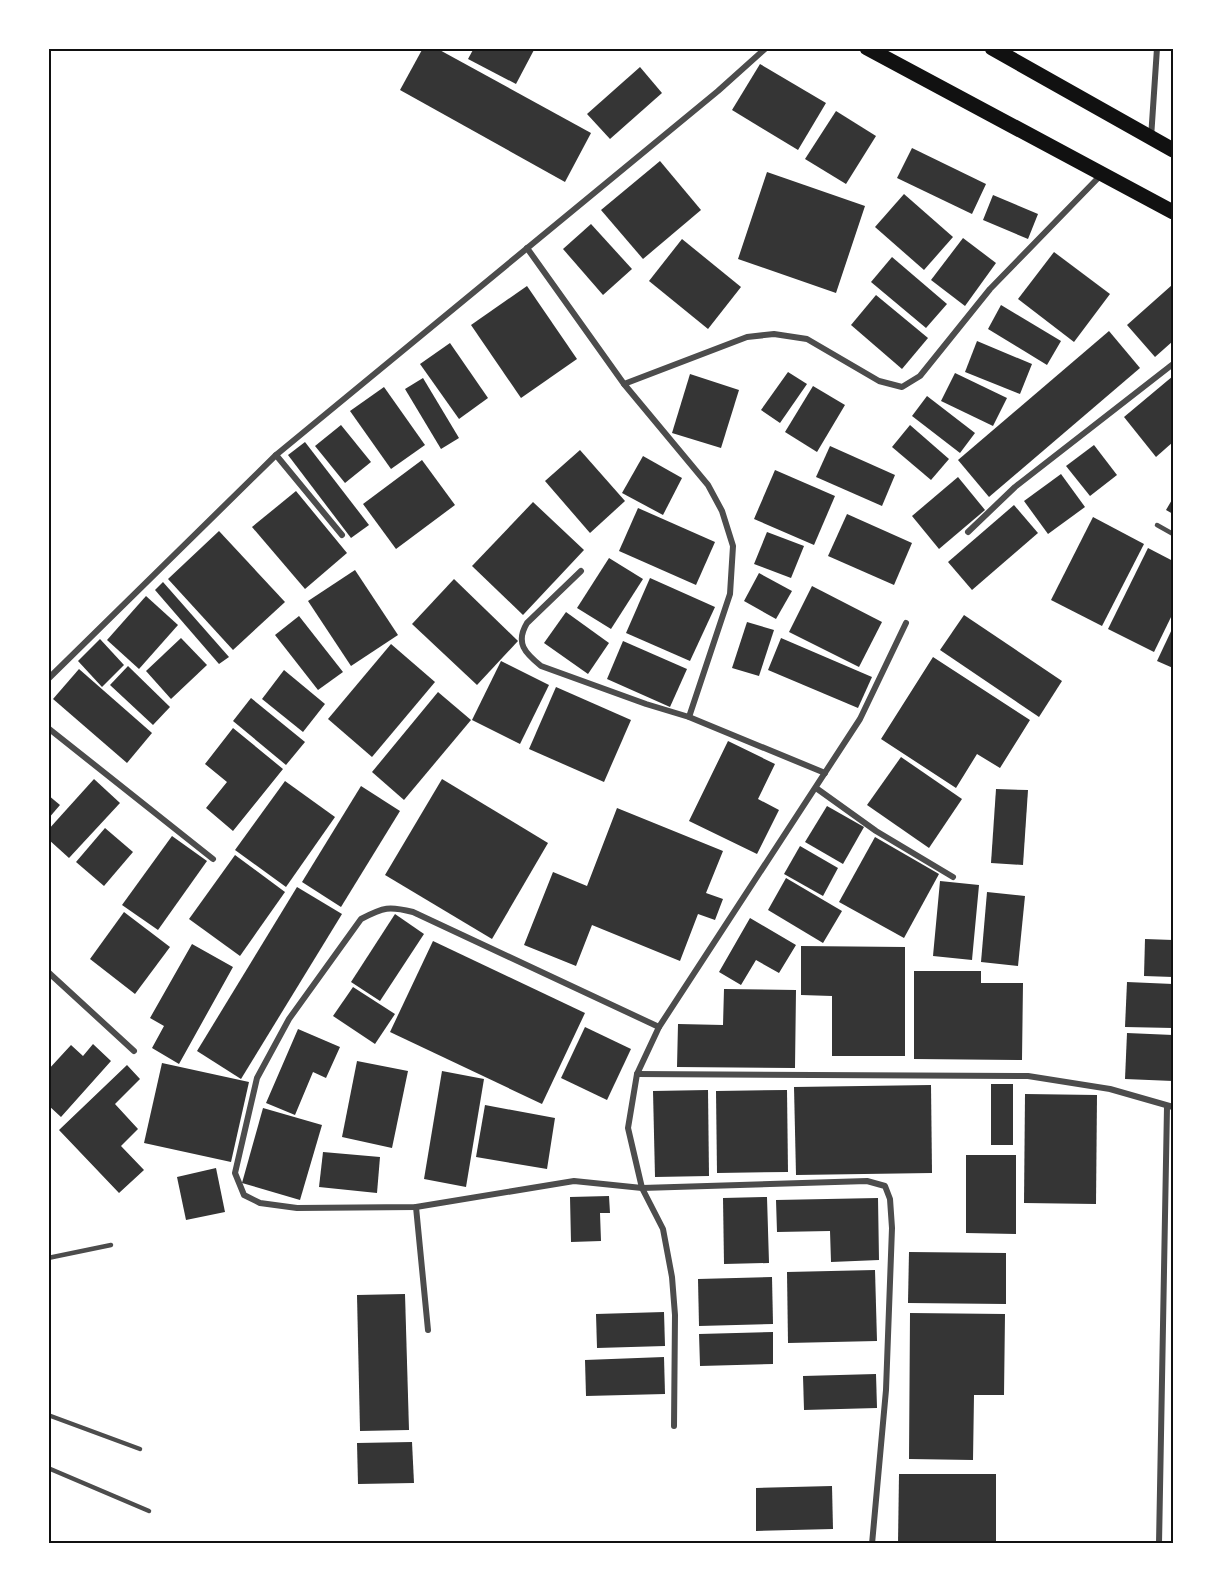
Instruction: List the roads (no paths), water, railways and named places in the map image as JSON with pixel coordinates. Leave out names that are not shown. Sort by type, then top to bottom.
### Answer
[{"type":"main road","points":[[867,48],[1173,212]]},
{"type":"main road","points":[[992,48],[1173,150]]},
{"type":"street","points":[[48,680],[276,455],[718,91],[766,48]]},
{"type":"street","points":[[1151,138],[1157,48]]},
{"type":"street","points":[[624,384],[747,337],[774,334],[807,339],[879,381],[902,387],[920,376],[990,289],[1101,175]]},
{"type":"street","points":[[527,248],[624,384],[708,484],[722,511],[733,546],[730,594],[688,717]]},
{"type":"street","points":[[968,532],[1015,487],[1173,364]]},
{"type":"street","points":[[276,455],[342,535]]},
{"type":"street","points":[[581,571],[527,623],[521,634],[523,648],[529,657],[541,666],[688,717],[825,773]]},
{"type":"street","points":[[674,1426],[675,1315],[672,1277],[663,1230],[642,1188],[628,1128],[636,1074],[659,1027],[860,719],[906,624]]},
{"type":"street","points":[[48,728],[213,859]]},
{"type":"street","points":[[816,788],[876,831],[953,877]]},
{"type":"street","points":[[659,1027],[413,912],[394,907],[377,910],[361,919],[289,1019],[257,1078],[235,1173],[244,1195],[260,1203],[297,1208],[416,1207],[574,1181],[642,1188],[867,1181],[885,1186],[890,1199],[892,1228],[886,1390],[872,1544]]},
{"type":"street","points":[[48,972],[134,1051]]},
{"type":"street","points":[[636,1074],[1028,1076],[1110,1089],[1170,1107],[1159,1544]]},
{"type":"street","points":[[416,1207],[428,1330]]},
{"type":"lane","points":[[1158,525],[1173,534]]},
{"type":"lane","points":[[48,1258],[111,1245]]},
{"type":"lane","points":[[48,1414],[140,1449]]},
{"type":"lane","points":[[48,1468],[149,1511]]}]
